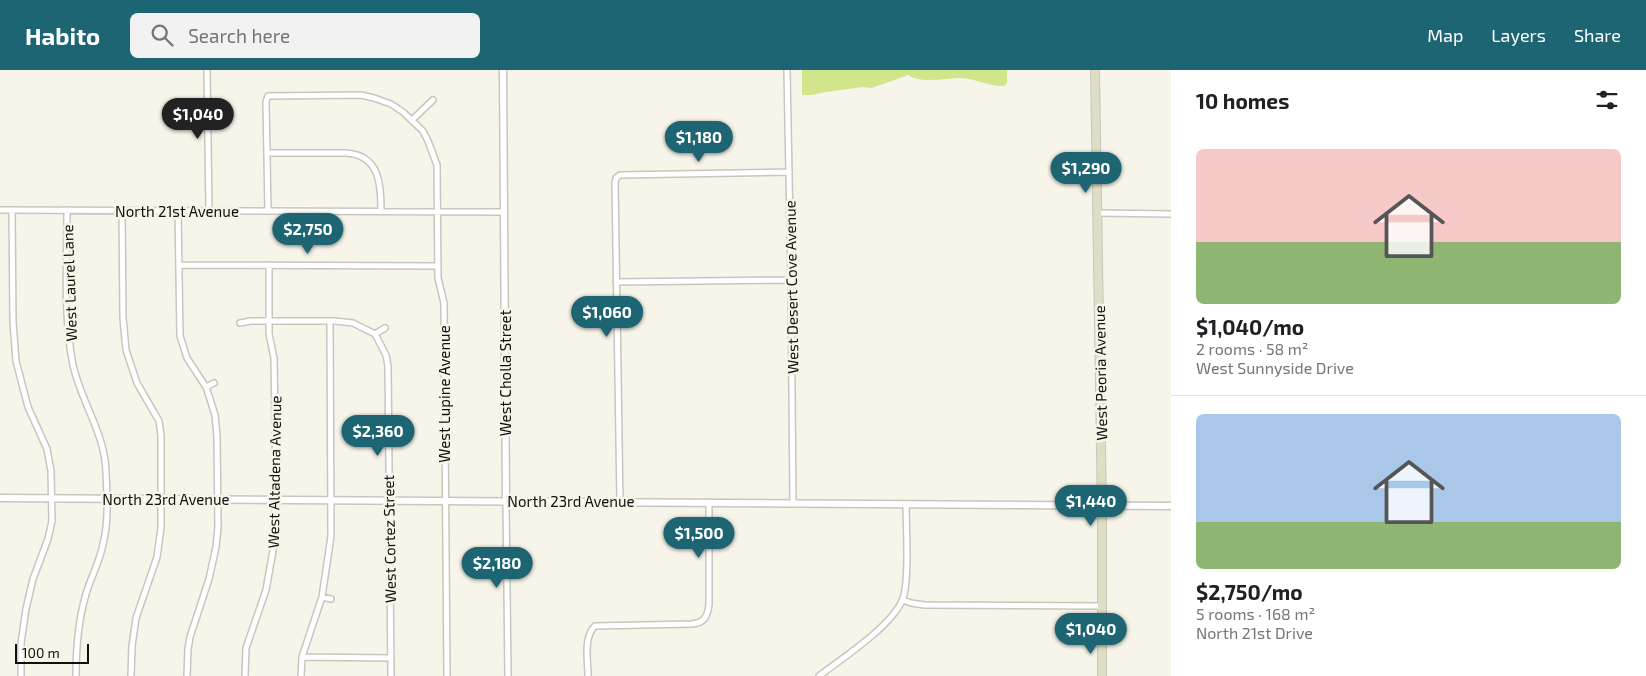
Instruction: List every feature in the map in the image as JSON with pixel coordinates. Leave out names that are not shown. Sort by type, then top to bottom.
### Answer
[{"type":"main road","name":"West Peoria Avenue","points":[[1095,70],[1102,505],[1102,676]]},
{"type":"street","points":[[207,70],[210,210]]},
{"type":"street","name":"West Cholla Street","points":[[503,70],[508,676]]},
{"type":"street","name":"West Desert Cove Avenue","points":[[788,70],[793,504]]},
{"type":"street","name":"West Lupine Avenue","points":[[267,153],[266,102],[268,96],[361,96],[391,104],[413,120],[423,131],[434,156],[437,175],[439,286],[444,303],[447,676]]},
{"type":"street","points":[[413,120],[433,100]]},
{"type":"street","points":[[268,211],[267,153],[353,153],[372,165],[379,179],[381,211]]},
{"type":"street","points":[[620,502],[614,183],[616,178],[620,175],[789,172]]},
{"type":"street","name":"North 21st Avenue","points":[[0,210],[504,212]]},
{"type":"street","points":[[12,210],[12,322],[16,361],[28,407],[50,460],[52,498],[50,531],[33,579],[26,609],[21,676]]},
{"type":"street","name":"West Laurel Lane","points":[[67,210],[69,342],[78,383],[103,448],[106,473],[107,523],[103,545],[80,616],[76,645],[76,676]]},
{"type":"street","points":[[122,210],[124,337],[129,362],[137,383],[155,414],[160,427],[162,499],[160,540],[152,574],[136,618],[132,646],[131,676]]},
{"type":"street","points":[[178,211],[180,336],[187,358],[206,387],[217,423],[218,499],[216,547],[209,579],[190,637],[187,655],[187,676]]},
{"type":"street","points":[[1097,213],[1171,214]]},
{"type":"street","points":[[179,265],[438,266]]},
{"type":"street","name":"West Altadena Avenue","points":[[245,676],[246,648],[266,590],[275,535],[274,358],[269,334],[269,265]]},
{"type":"street","points":[[616,282],[791,280]]},
{"type":"street","points":[[240,323],[251,321],[330,321],[353,323],[375,334],[385,328]]},
{"type":"street","points":[[301,676],[302,657],[322,597],[330,554],[332,500],[330,321]]},
{"type":"street","name":"West Cortez Street","points":[[375,334],[386,355],[388,366],[391,676]]},
{"type":"street","points":[[206,387],[214,382]]},
{"type":"street","name":"North 23rd Avenue","points":[[0,498],[1171,506]]},
{"type":"street","points":[[588,676],[587,647],[591,630],[595,626],[697,623],[706,618],[709,605],[709,502]]},
{"type":"street","points":[[820,676],[888,621],[903,600],[906,578],[906,504]]},
{"type":"street","points":[[322,597],[331,599]]},
{"type":"street","points":[[903,600],[925,605],[1102,606]]},
{"type":"street","points":[[302,657],[390,658]]},
{"type":"green space","points":[[802,70],[1007,70],[1007,83],[1004,86],[1000,86],[962,78],[926,80],[913,78],[908,75],[872,88],[863,87],[802,95]]}]
